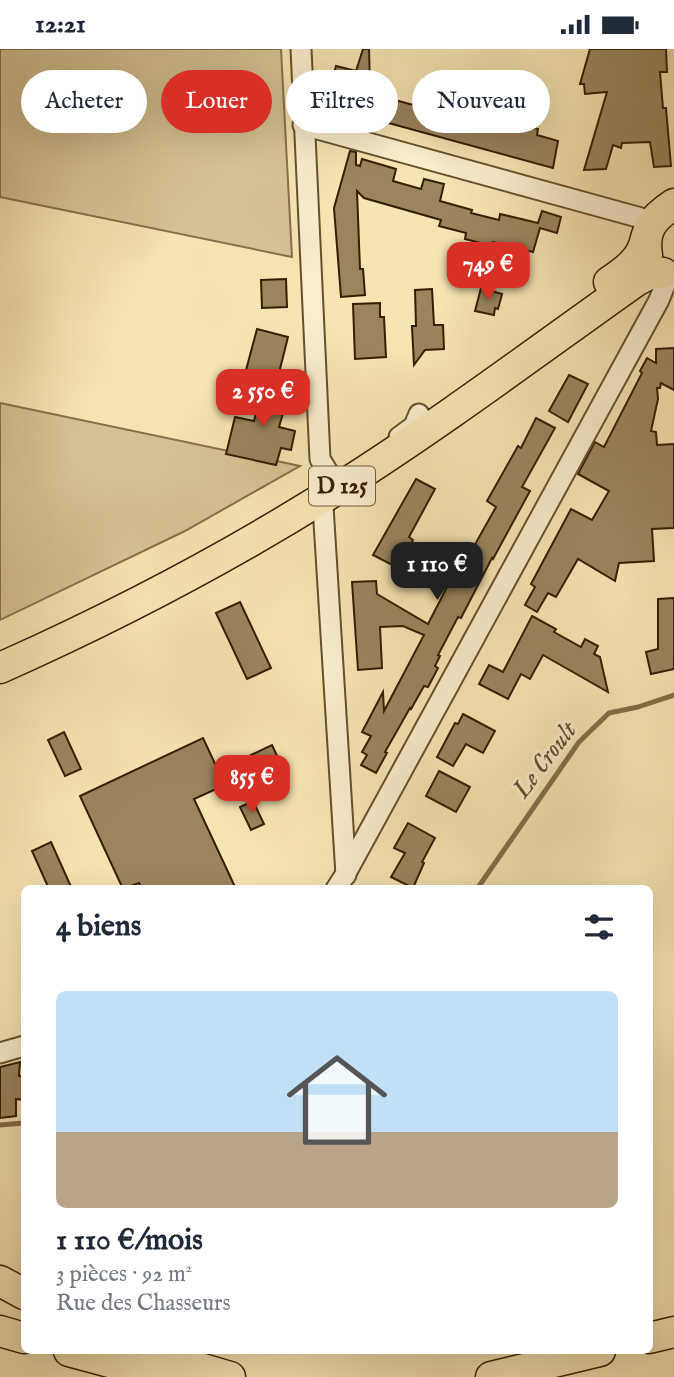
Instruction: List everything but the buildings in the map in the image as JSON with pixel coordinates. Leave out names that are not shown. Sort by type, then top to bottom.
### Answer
[{"type":"main road","points":[[657,221],[648,258],[669,275]]},
{"type":"main road","name":"D 125","points":[[0,668],[110,617],[160,590],[325,485],[419,414],[629,268],[640,255],[657,221]]},
{"type":"main road","name":"D 125","points":[[0,652],[325,485],[383,458],[636,281],[653,272],[669,275]]},
{"type":"main road","points":[[0,1281],[21,1292]]},
{"type":"main road","points":[[0,1331],[21,1337]]},
{"type":"main road","points":[[653,1337],[674,1332]]},
{"type":"main road","points":[[80,1354],[165,1377]]},
{"type":"main road","points":[[161,1354],[230,1377]]},
{"type":"main road","points":[[491,1377],[587,1354]]},
{"type":"street","points":[[301,49],[302,70]]},
{"type":"street","points":[[303,133],[320,459],[325,485],[344,884]]},
{"type":"street","points":[[332,133],[657,221]]},
{"type":"street","points":[[344,884],[659,300],[669,275]]},
{"type":"street","points":[[0,1053],[21,1047]]},
{"type":"shaded area","points":[[0,49],[281,49],[292,257],[0,197]]},
{"type":"shaded area","points":[[0,403],[300,466],[185,531],[0,620]]},
{"type":"waterway","name":"Le Croult","points":[[480,885],[579,742],[609,713],[674,695]]},
{"type":"waterway","name":"Le Croult","points":[[0,1125],[21,1123]]}]
